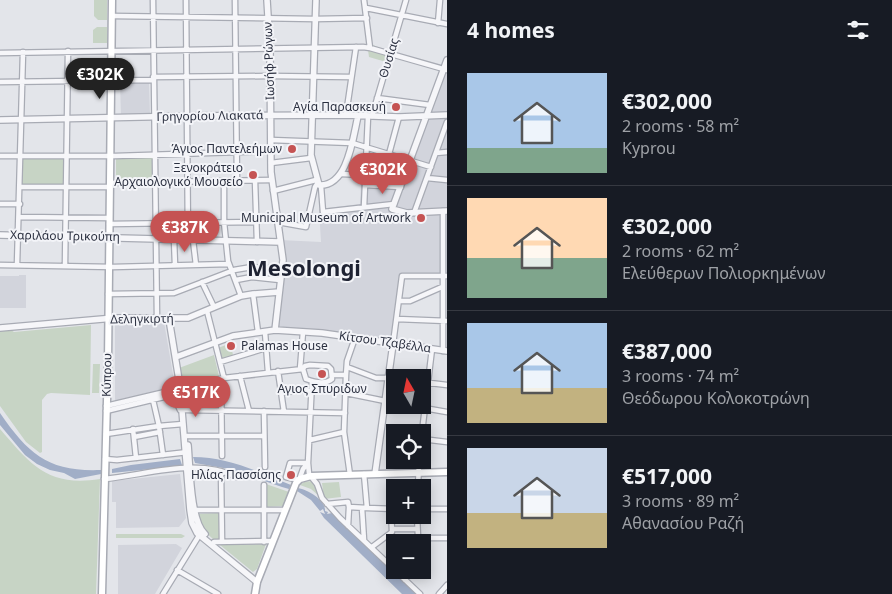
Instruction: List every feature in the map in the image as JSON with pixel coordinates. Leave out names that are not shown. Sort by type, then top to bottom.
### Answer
[{"type":"main road","name":"Κύπρου","points":[[102,594],[113,2]]},
{"type":"main road","points":[[253,594],[285,510],[298,482],[311,476],[447,472]]},
{"type":"street","points":[[153,0],[156,155],[156,318]]},
{"type":"street","points":[[186,0],[188,223],[196,265]]},
{"type":"street","points":[[235,0],[237,181]]},
{"type":"street","name":"Ιωσήφ Ρώγων","points":[[267,0],[270,49],[271,163],[282,257],[275,330]]},
{"type":"street","points":[[316,0],[311,158],[318,183],[322,212],[393,206],[407,213],[445,211],[445,276],[442,287],[445,351]]},
{"type":"street","points":[[364,0],[370,48]]},
{"type":"street","name":"Θυσίας","points":[[364,207],[366,147],[370,116],[378,98],[406,0]]},
{"type":"street","points":[[438,23],[440,0]]},
{"type":"street","points":[[366,8],[447,24]]},
{"type":"street","points":[[112,16],[367,18]]},
{"type":"street","points":[[0,52],[111,52],[356,47],[370,48],[445,69]]},
{"type":"street","points":[[346,115],[356,47]]},
{"type":"street","points":[[65,266],[68,51]]},
{"type":"street","points":[[17,265],[20,217],[23,52]]},
{"type":"street","points":[[393,206],[447,60]]},
{"type":"street","points":[[0,82],[111,81],[188,76],[351,77]]},
{"type":"street","points":[[378,98],[430,105]]},
{"type":"street","name":"Γρηγορίου Λιακατά","points":[[0,120],[271,115],[399,117],[447,115]]},
{"type":"street","points":[[341,174],[352,143],[358,116]]},
{"type":"street","points":[[389,154],[399,117]]},
{"type":"street","points":[[414,213],[447,122]]},
{"type":"street","points":[[271,140],[352,143],[431,167]]},
{"type":"street","points":[[0,156],[110,156],[271,151]]},
{"type":"street","points":[[436,152],[447,152]]},
{"type":"street","points":[[271,163],[311,158]]},
{"type":"street","points":[[273,191],[318,183],[341,174],[365,176]]},
{"type":"street","points":[[426,178],[447,180]]},
{"type":"street","points":[[255,180],[257,242]]},
{"type":"street","points":[[20,187],[272,180]]},
{"type":"street","points":[[224,181],[225,241],[229,264],[241,296]]},
{"type":"street","points":[[278,222],[306,227],[315,187],[318,183]]},
{"type":"street","points":[[365,185],[401,186]]},
{"type":"street","points":[[0,204],[20,204]]},
{"type":"street","points":[[20,217],[156,223],[256,222]]},
{"type":"street","name":"Χαριλάου Τρικούπη","points":[[0,235],[280,242]]},
{"type":"street","points":[[174,239],[175,265]]},
{"type":"street","points":[[0,265],[229,264]]},
{"type":"street","points":[[108,294],[174,293],[232,270],[252,267],[282,269]]},
{"type":"street","points":[[392,369],[393,344],[402,276],[445,276]]},
{"type":"street","points":[[236,280],[252,277],[280,280]]},
{"type":"street","points":[[202,282],[214,307]]},
{"type":"street","points":[[399,301],[410,301],[442,287]]},
{"type":"street","name":"Δεληγκιρτή","points":[[0,328],[108,319],[189,318],[241,296],[279,292]]},
{"type":"street","points":[[253,294],[258,332]]},
{"type":"street","points":[[206,311],[220,362],[222,379],[222,456]]},
{"type":"street","points":[[169,319],[185,410],[190,515],[194,527],[257,582]]},
{"type":"street","points":[[397,319],[445,321]]},
{"type":"street","name":"Κίτσου Τζαβέλλα","points":[[176,357],[235,336],[275,330],[355,338],[445,351]]},
{"type":"street","points":[[265,332],[268,372]]},
{"type":"street","points":[[106,408],[181,387],[240,376],[301,369],[308,365],[328,366],[331,369],[332,375],[332,379],[328,382],[312,381],[305,377],[301,369],[302,332]]},
{"type":"street","points":[[350,475],[344,432],[346,367],[355,338]]},
{"type":"street","points":[[220,362],[266,348]]},
{"type":"street","points":[[430,369],[432,349]]},
{"type":"street","points":[[346,367],[373,377],[386,378]]},
{"type":"street","points":[[278,371],[284,412]]},
{"type":"street","points":[[332,375],[346,375]]},
{"type":"street","points":[[240,376],[249,411]]},
{"type":"street","points":[[312,381],[308,463],[311,476],[327,504],[386,562]]},
{"type":"street","points":[[431,383],[447,385]]},
{"type":"street","points":[[181,387],[182,424]]},
{"type":"street","points":[[281,393],[302,390],[312,392]]},
{"type":"street","points":[[346,393],[385,401]]},
{"type":"street","points":[[106,408],[175,395],[181,398]]},
{"type":"street","points":[[169,396],[178,403],[187,453]]},
{"type":"street","points":[[375,474],[386,398]]},
{"type":"street","points":[[154,400],[163,455]]},
{"type":"street","points":[[185,410],[345,413]]},
{"type":"street","points":[[431,410],[447,412]]},
{"type":"street","points":[[264,411],[265,467]]},
{"type":"street","points":[[106,434],[182,424]]},
{"type":"street","points":[[133,429],[136,458]]},
{"type":"street","points":[[134,436],[160,432]]},
{"type":"street","points":[[310,440],[344,432]]},
{"type":"street","points":[[187,436],[264,436]]},
{"type":"street","points":[[431,440],[447,442]]},
{"type":"street","points":[[105,459],[187,453]]},
{"type":"street","points":[[290,463],[308,463],[303,469],[298,482],[286,477],[290,463]]},
{"type":"street","points":[[188,468],[196,521],[201,533],[214,542],[257,582]]},
{"type":"street","points":[[104,479],[188,468],[222,471],[237,476]]},
{"type":"street","points":[[418,469],[418,479]]},
{"type":"street","points":[[222,471],[222,542]]},
{"type":"street","points":[[364,474],[364,540]]},
{"type":"street","points":[[264,485],[264,542]]},
{"type":"street","points":[[327,504],[348,502],[348,526]]},
{"type":"street","points":[[349,507],[386,509]]},
{"type":"street","points":[[431,509],[447,509]]},
{"type":"street","points":[[194,510],[285,510]]},
{"type":"street","points":[[372,548],[377,542],[390,535],[393,524]]},
{"type":"street","points":[[416,524],[419,538],[447,538]]},
{"type":"street","points":[[393,529],[416,529]]},
{"type":"street","points":[[163,594],[201,533]]},
{"type":"street","points":[[214,542],[273,541]]},
{"type":"street","points":[[177,570],[218,594]]},
{"type":"street","points":[[404,580],[420,594]]},
{"type":"street","points":[[439,594],[447,585]]},
{"type":"shaded area","points":[[447,68],[447,277],[403,278],[394,345],[323,335],[275,331],[282,260],[280,240],[321,242],[319,209],[360,204],[361,184],[399,185]]},
{"type":"shaded area","points":[[120,83],[149,83],[150,115],[121,116]]},
{"type":"shaded area","points":[[26,275],[26,308],[0,308],[0,276]]},
{"type":"shaded area","points":[[115,322],[164,322],[175,386],[115,401]]},
{"type":"shaded area","points":[[180,474],[186,518],[179,527],[116,528],[116,502],[112,502],[112,481]]},
{"type":"shaded area","points":[[176,544],[182,548],[155,594],[118,594],[118,545]]},
{"type":"green space","points":[[94,0],[107,0],[107,20],[98,20],[94,16]]},
{"type":"green space","points":[[97,27],[107,27],[107,43],[93,43],[93,30]]},
{"type":"green space","points":[[370,44],[389,51],[386,62],[369,57],[368,50]]},
{"type":"green space","points":[[153,156],[153,181],[116,182],[116,157]]},
{"type":"green space","points":[[23,158],[64,158],[63,184],[22,184]]},
{"type":"green space","points":[[91,325],[90,395],[47,394],[42,400],[42,452],[40,453],[26,442],[0,406],[0,330],[11,330],[14,332]]},
{"type":"green space","points":[[231,343],[233,356],[221,360],[218,348]]},
{"type":"green space","points":[[214,355],[219,376],[182,384],[179,368]]},
{"type":"green space","points":[[93,364],[100,364],[99,393],[92,393]]},
{"type":"green space","points":[[218,383],[218,408],[186,408],[185,390]]},
{"type":"green space","points":[[0,429],[32,463],[54,476],[67,480],[82,481],[100,479],[96,594],[0,594]]},
{"type":"green space","points":[[312,481],[319,496],[311,489],[300,485],[304,482]]},
{"type":"green space","points":[[339,482],[341,497],[324,499],[322,483]]},
{"type":"green space","points":[[266,484],[289,492],[283,506],[265,507]]},
{"type":"green space","points":[[219,513],[219,539],[213,539],[204,531],[196,514]]},
{"type":"green space","points":[[116,534],[181,534],[185,536],[182,538],[116,538]]},
{"type":"green space","points":[[266,544],[257,569],[253,572],[220,545]]},
{"type":"water","points":[[0,413],[21,440],[42,458],[67,468],[101,470],[101,474],[75,479],[64,473],[50,470],[37,464],[25,455],[0,425]]},
{"type":"water","points":[[193,457],[231,462],[291,485],[289,489],[229,469],[195,463]]},
{"type":"water","points":[[180,459],[182,465],[180,466],[112,473],[112,469],[131,465]]},
{"type":"water","points":[[298,488],[307,491],[320,499],[325,507],[325,511],[328,512],[327,514],[332,513],[386,563],[386,578],[324,518],[320,512],[325,514],[323,509],[320,511],[311,500],[297,491]]},
{"type":"water","points":[[387,579],[403,579],[419,594],[402,594]]},
{"type":"place","name":"Αγία Παρασκευή","points":[[396,107]]},
{"type":"place","name":"Άγιος Παντελεήμων","points":[[292,149]]},
{"type":"place","name":"Ξενοκράτειο Αρχαιολογικό Μουσείο","points":[[253,175]]},
{"type":"place","name":"Municipal Museum of Artwork","points":[[421,218]]},
{"type":"place","name":"Palamas House","points":[[231,346]]},
{"type":"place","name":"Αγιος Σπυριδων","points":[[322,374]]},
{"type":"place","name":"Ηλίας Πασσίσης","points":[[291,475]]},
{"type":"district","name":"Mesolongi","points":[[304,268]]}]
